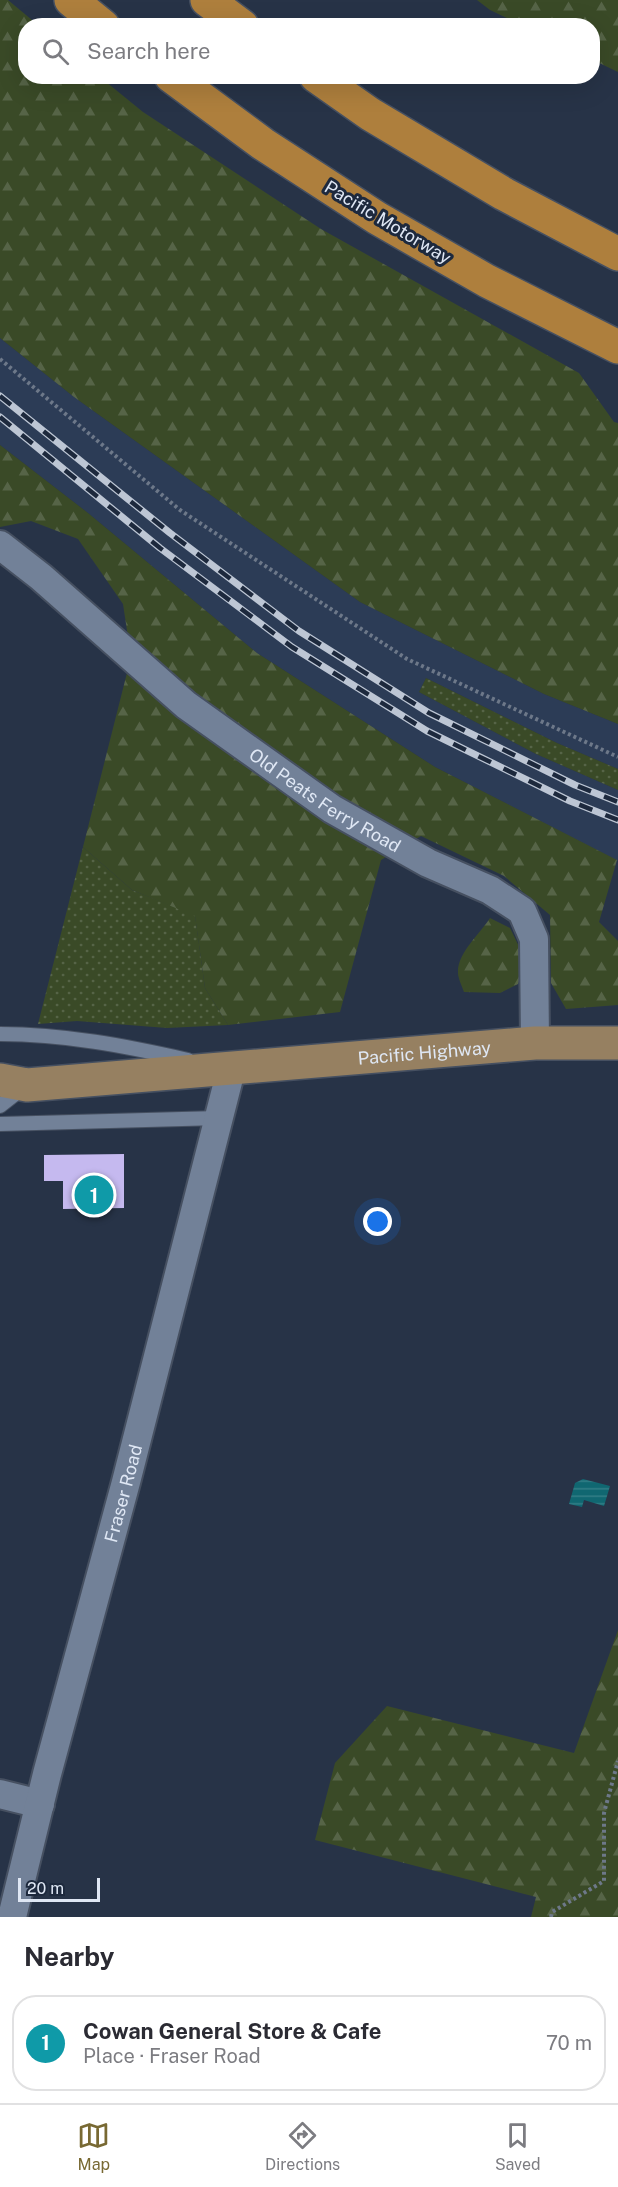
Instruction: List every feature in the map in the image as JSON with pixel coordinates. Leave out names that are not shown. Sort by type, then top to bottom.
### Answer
[{"type":"highway","points":[[71,0],[93,18]]},
{"type":"highway","points":[[207,0],[231,18]]},
{"type":"highway","name":"Pacific Motorway","points":[[182,84],[263,144],[377,218],[487,281],[618,347]]},
{"type":"highway","points":[[327,84],[370,114],[504,194],[618,254]]},
{"type":"main road","name":"Pacific Highway","points":[[14,1082],[231,1070],[535,1043],[618,1042]]},
{"type":"street","name":"Old Peats Ferry Road","points":[[0,545],[47,569],[186,705],[332,809],[428,863],[490,890],[522,911],[534,939],[535,1043]]},
{"type":"street","name":"Fraser Road","points":[[12,1917],[231,1070]]},
{"type":"street","points":[[0,1794],[40,1804]]},
{"type":"lane","name":"Pacific Highway","points":[[0,1034],[35,1034],[109,1043],[231,1070]]},
{"type":"lane","name":"Pacific Highway","points":[[0,1106],[14,1082]]},
{"type":"lane","points":[[0,1124],[219,1118]]},
{"type":"path","points":[[0,359],[180,510],[407,659],[618,757]]},
{"type":"path","points":[[552,1917],[552,1912],[604,1881],[604,1813],[618,1761]]},
{"type":"shaded area","points":[[0,338],[74,397],[360,602],[544,694],[618,724],[618,769],[557,743],[426,678],[419,692],[536,754],[618,790],[618,861],[435,767],[257,653],[88,513],[0,445]]},
{"type":"shaded area","points":[[583,1479],[610,1486],[604,1506],[584,1500],[582,1507],[569,1504],[575,1483]]},
{"type":"green space","points":[[0,0],[8,0],[30,18],[18,18],[18,84],[109,84],[143,112],[321,229],[579,373],[614,422],[618,423],[618,724],[544,694],[360,602],[74,397],[0,338]]},
{"type":"green space","points":[[477,0],[618,0],[618,72],[600,63],[600,18],[507,18],[490,10]]},
{"type":"green space","points":[[0,445],[88,513],[257,653],[435,767],[617,860],[599,922],[618,941],[618,1005],[566,1009],[551,983],[550,915],[504,876],[421,836],[381,860],[340,1012],[228,1025],[205,988],[195,916],[132,890],[83,847],[131,657],[123,604],[78,539],[31,521],[0,527]]},
{"type":"green space","points":[[426,678],[557,743],[618,769],[618,790],[536,754],[419,692]]},
{"type":"green space","points":[[83,847],[132,890],[195,915],[205,988],[228,1025],[167,1028],[77,1021],[38,1024]]},
{"type":"green space","points":[[490,918],[510,928],[526,961],[518,984],[500,993],[464,992],[458,973],[461,958]]},
{"type":"green space","points":[[618,1630],[618,1917],[531,1917],[536,1897],[315,1840],[335,1763],[387,1706],[574,1753]]},
{"type":"building","points":[[124,1154],[124,1208],[63,1209],[63,1181],[44,1181],[44,1155]]},
{"type":"railway","points":[[0,396],[170,533],[299,631],[429,713],[575,785],[618,802]]},
{"type":"railway","points":[[0,417],[160,548],[292,647],[427,731],[570,801],[618,820]]},
{"type":"place","name":"Cowan General Store & Cafe","points":[[94,1195]]}]
